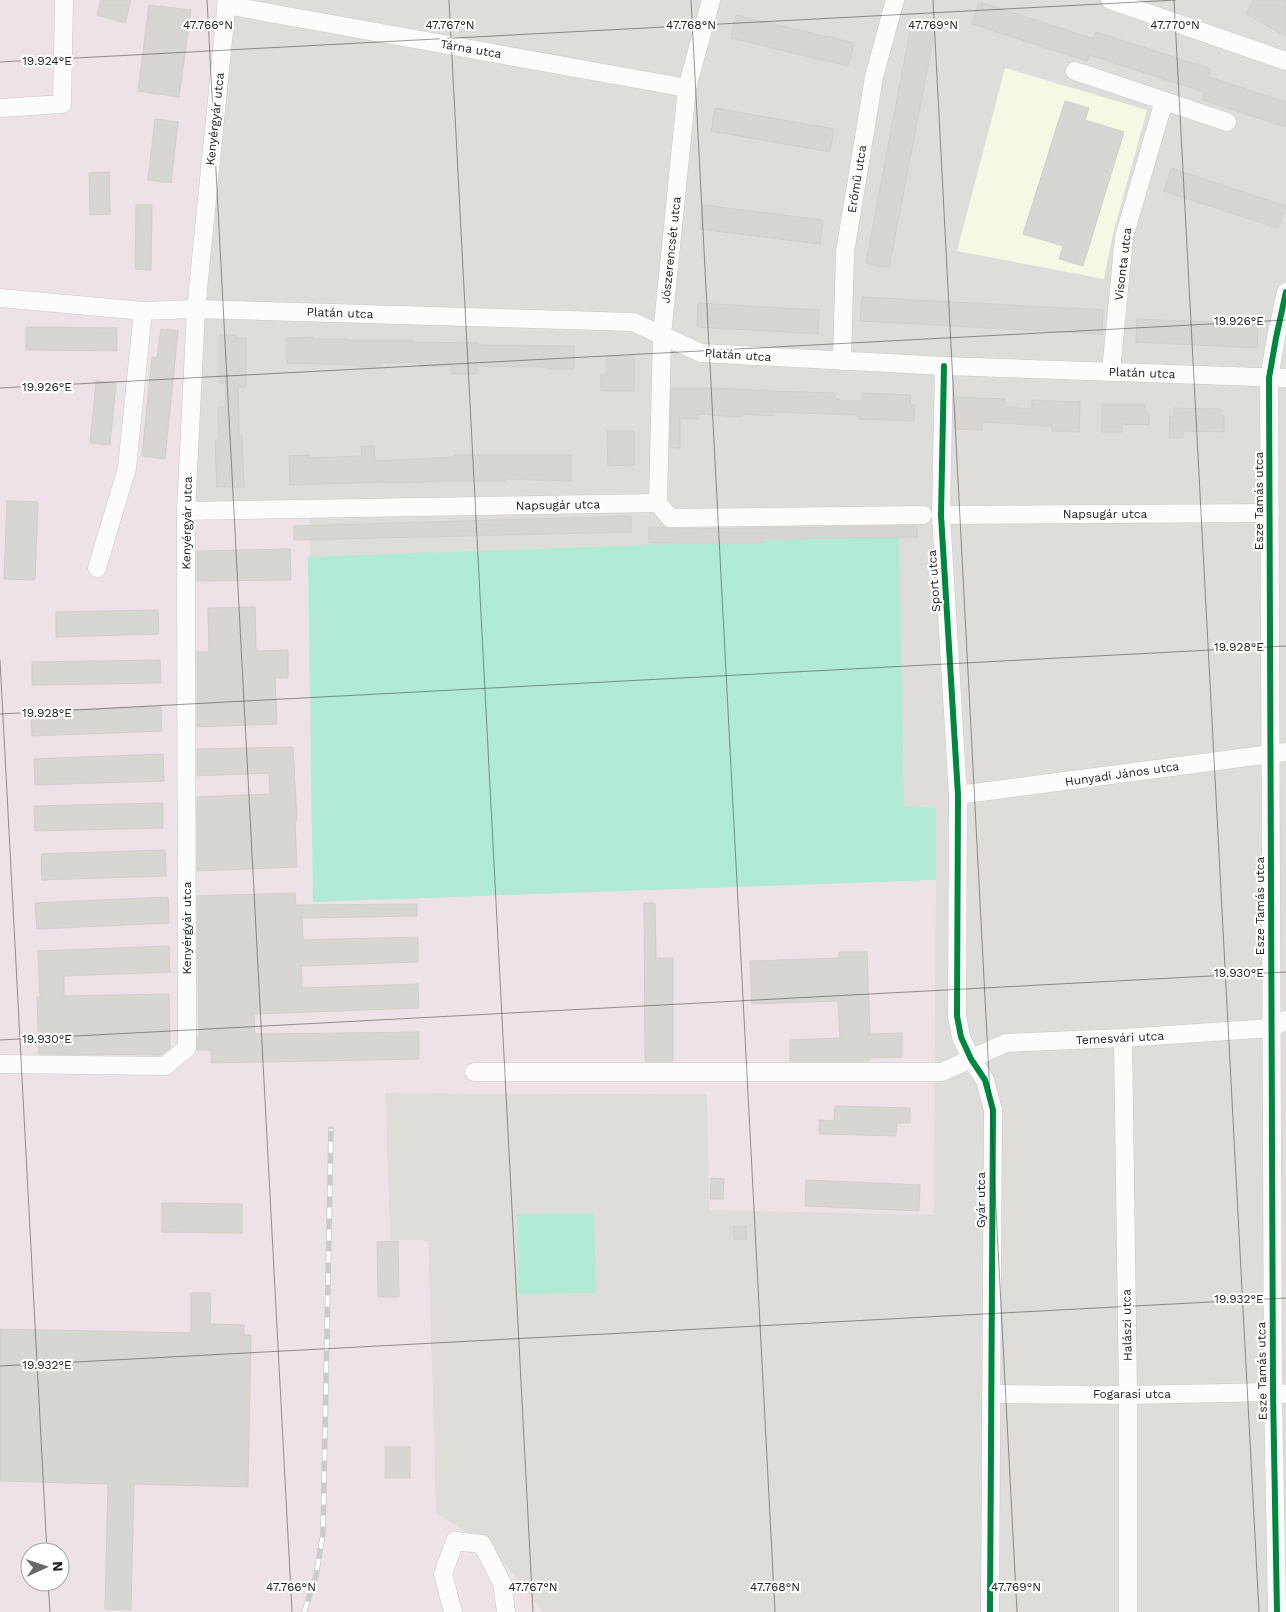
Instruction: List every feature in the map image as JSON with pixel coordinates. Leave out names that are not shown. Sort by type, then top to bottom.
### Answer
[{"type":"street","points":[[0,108],[62,104],[64,0]]},
{"type":"street","name":"Jószerencsét utca","points":[[658,503],[662,335],[687,88],[711,0]]},
{"type":"street","name":"Erőmű utca","points":[[842,361],[845,252],[874,77],[895,0]]},
{"type":"street","points":[[1110,0],[1286,61]]},
{"type":"street","name":"Tárna utca","points":[[227,3],[687,88]]},
{"type":"street","name":"Kenyérgyár utca","points":[[0,1064],[165,1066],[187,1048],[186,511],[196,309],[227,3]]},
{"type":"street","points":[[1075,72],[1227,122]]},
{"type":"street","name":"Visonta utca","points":[[1111,372],[1124,237],[1164,101]]},
{"type":"street","name":"Esze Tamás utca","points":[[1277,1612],[1281,1028],[1278,753],[1270,513],[1278,378],[1276,338],[1286,292]]},
{"type":"street","name":"Platán utca","points":[[0,298],[143,311],[196,309],[633,322],[701,353],[944,366],[1278,378]]},
{"type":"street","points":[[97,568],[127,468],[143,311]]},
{"type":"street","name":"Sport utca","points":[[944,366],[932,515],[958,795]]},
{"type":"street","name":"Napsugár utca","points":[[186,511],[658,503],[670,518],[1270,513]]},
{"type":"street","name":"Hunyadi János utca","points":[[958,795],[1278,753]]},
{"type":"street","name":"Gyár utca","points":[[958,795],[958,1016],[961,1037],[971,1059],[985,1080],[993,1110],[990,1612]]},
{"type":"street","name":"Temesvári utca","points":[[474,1072],[942,1072],[1006,1043],[1281,1028]]},
{"type":"street","name":"Halászi utca","points":[[1123,1038],[1128,1394],[1128,1612]]},
{"type":"street","name":"Fogarasi utca","points":[[991,1394],[1280,1393]]},
{"type":"street","points":[[453,1612],[443,1574],[454,1541],[482,1544],[502,1583],[506,1612]]},
{"type":"shaded area","points":[[0,0],[227,0],[186,510],[309,509],[313,902],[936,880],[934,1215],[709,1210],[707,1094],[385,1093],[390,1240],[428,1241],[436,1513],[493,1550],[543,1612],[0,1612]]},
{"type":"shaded area","points":[[227,0],[1286,0],[1286,1612],[543,1612],[493,1550],[436,1513],[428,1241],[390,1240],[385,1093],[707,1094],[935,880],[313,902],[309,509],[186,511]]},
{"type":"shaded area","points":[[1005,68],[1147,110],[1113,234],[1104,279],[957,251]]},
{"type":"green space","points":[[899,536],[904,806],[936,808],[936,880],[313,902],[308,557]]},
{"type":"green space","points":[[594,1213],[596,1293],[518,1294],[517,1214]]},
{"type":"building","points":[[101,0],[131,0],[125,23],[97,15]]},
{"type":"building","points":[[1253,0],[1286,0],[1286,36],[1246,14]]},
{"type":"building","points":[[979,2],[1094,39],[1096,32],[1211,69],[1209,77],[1286,102],[1286,127],[1202,100],[1204,92],[1089,55],[1087,61],[972,24]]},
{"type":"building","points":[[149,5],[191,10],[179,97],[138,91]]},
{"type":"building","points":[[736,15],[854,43],[848,66],[731,38]]},
{"type":"building","points":[[911,25],[935,29],[889,268],[866,263]]},
{"type":"building","points":[[1065,101],[1089,108],[1085,120],[1124,132],[1083,266],[1059,259],[1063,246],[1023,234]]},
{"type":"building","points":[[715,108],[834,129],[830,152],[711,131]]},
{"type":"building","points":[[155,119],[178,122],[171,183],[148,180]]},
{"type":"building","points":[[1171,168],[1286,206],[1278,228],[1164,191]]},
{"type":"building","points":[[109,172],[110,214],[90,215],[89,173]]},
{"type":"building","points":[[136,205],[152,205],[151,270],[135,269]]},
{"type":"building","points":[[703,205],[823,220],[820,244],[700,229]]},
{"type":"building","points":[[862,297],[1103,310],[1102,334],[860,321]]},
{"type":"building","points":[[698,303],[819,310],[818,334],[697,327]]},
{"type":"building","points":[[1137,319],[1258,324],[1257,348],[1136,342]]},
{"type":"building","points":[[26,327],[117,328],[117,351],[26,350]]},
{"type":"building","points":[[161,329],[178,331],[165,459],[142,456],[152,357],[157,358]]},
{"type":"building","points":[[219,335],[236,335],[236,338],[246,338],[246,387],[238,387],[239,436],[242,436],[244,487],[217,487],[215,440],[219,440],[218,407],[225,407],[226,383],[219,383]]},
{"type":"building","points":[[314,337],[314,339],[477,343],[477,345],[574,346],[574,369],[477,366],[477,374],[451,374],[451,366],[419,366],[419,362],[380,363],[380,366],[357,367],[357,365],[287,363],[287,338]]},
{"type":"building","points":[[607,356],[634,356],[634,391],[601,391],[601,375],[607,375]]},
{"type":"building","points":[[96,381],[116,383],[110,445],[90,443]]},
{"type":"building","points":[[671,388],[835,393],[835,399],[839,399],[839,401],[863,401],[863,393],[911,395],[910,404],[915,405],[914,421],[858,419],[858,415],[774,412],[773,416],[742,414],[742,417],[698,414],[698,419],[680,418],[680,448],[670,447]]},
{"type":"building","points":[[956,397],[1005,399],[1005,407],[1032,409],[1032,400],[1080,402],[1079,432],[1052,431],[1052,426],[982,422],[982,430],[955,429]]},
{"type":"building","points":[[1102,404],[1145,404],[1145,413],[1149,413],[1149,425],[1122,424],[1122,432],[1102,432]]},
{"type":"building","points":[[1174,408],[1221,409],[1221,416],[1224,416],[1224,432],[1183,431],[1183,438],[1169,438],[1170,416],[1174,417]]},
{"type":"building","points":[[607,431],[634,431],[634,465],[608,466]]},
{"type":"building","points":[[361,446],[374,446],[375,461],[454,457],[454,455],[571,455],[571,481],[505,479],[505,481],[290,485],[289,456],[309,455],[309,458],[362,456]]},
{"type":"building","points":[[7,501],[38,502],[35,580],[4,579]]},
{"type":"building","points":[[631,516],[631,532],[294,540],[294,526]]},
{"type":"building","points":[[917,526],[917,537],[763,539],[763,543],[649,543],[649,527],[670,529]]},
{"type":"building","points":[[290,549],[291,580],[197,581],[197,551]]},
{"type":"building","points":[[255,607],[256,651],[288,650],[288,678],[275,678],[277,724],[197,727],[197,652],[209,652],[208,608]]},
{"type":"building","points":[[158,610],[159,634],[56,637],[56,612]]},
{"type":"building","points":[[160,660],[161,683],[32,685],[32,662]]},
{"type":"building","points":[[161,707],[162,731],[32,736],[31,711]]},
{"type":"building","points":[[293,747],[297,821],[295,821],[297,867],[197,871],[197,797],[270,794],[269,773],[197,776],[197,749]]},
{"type":"building","points":[[163,754],[164,781],[35,785],[34,759]]},
{"type":"building","points":[[163,803],[163,828],[35,831],[34,806]]},
{"type":"building","points":[[165,850],[166,876],[42,880],[41,854]]},
{"type":"building","points":[[295,893],[296,905],[417,904],[417,916],[302,918],[303,940],[418,937],[418,962],[301,966],[302,988],[418,984],[419,1008],[254,1014],[255,1034],[419,1032],[419,1059],[211,1063],[211,1050],[197,1050],[199,1036],[197,896]]},
{"type":"building","points":[[168,897],[169,923],[37,929],[35,903]]},
{"type":"building","points":[[644,903],[655,903],[656,958],[673,958],[673,1061],[645,1061]]},
{"type":"building","points":[[169,946],[170,972],[64,976],[64,996],[169,994],[170,1048],[161,1055],[39,1054],[37,997],[40,997],[38,951]]},
{"type":"building","points":[[839,952],[867,952],[870,1034],[902,1033],[902,1057],[869,1058],[869,1061],[790,1061],[790,1040],[840,1038],[838,1001],[752,1004],[750,961],[839,958]]},
{"type":"building","points":[[835,1106],[910,1108],[910,1123],[897,1123],[896,1136],[819,1134],[819,1120],[834,1121]]},
{"type":"building","points":[[711,1178],[724,1179],[723,1199],[710,1199]]},
{"type":"building","points":[[806,1180],[920,1185],[919,1211],[805,1206]]},
{"type":"building","points":[[162,1203],[242,1204],[242,1233],[162,1232]]},
{"type":"building","points":[[746,1226],[747,1239],[734,1240],[733,1227]]},
{"type":"building","points":[[398,1241],[399,1297],[378,1297],[377,1242]]},
{"type":"building","points":[[191,1293],[211,1293],[210,1324],[244,1325],[244,1335],[251,1335],[248,1487],[134,1484],[131,1610],[105,1609],[108,1484],[0,1481],[0,1329],[191,1333]]},
{"type":"building","points":[[385,1447],[410,1447],[410,1478],[385,1478]]},
{"type":"railway","points":[[304,1612],[316,1576],[323,1533],[331,1129]]},
{"type":"cycle path","points":[[1277,1612],[1273,1392],[1269,378],[1286,292]]},
{"type":"cycle path","points":[[944,366],[941,515],[958,795],[957,1016],[961,1037],[971,1059],[985,1080],[993,1110],[990,1612]]}]
